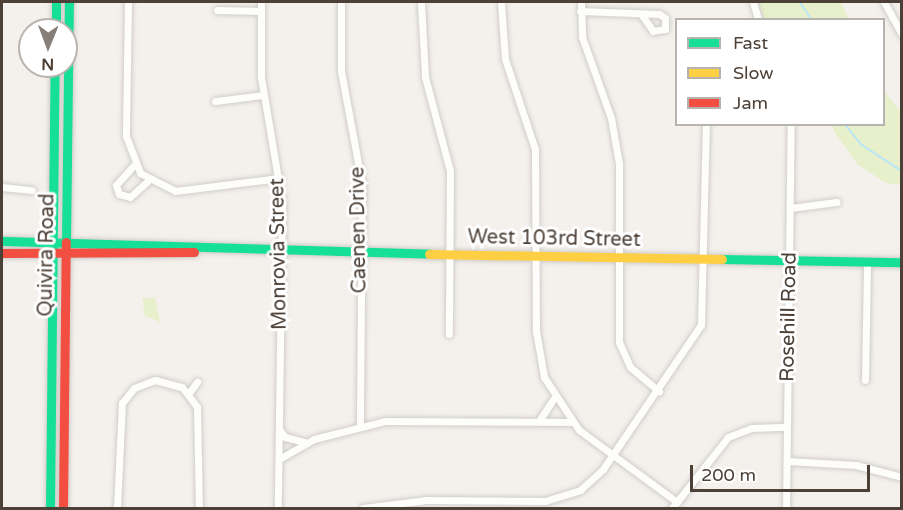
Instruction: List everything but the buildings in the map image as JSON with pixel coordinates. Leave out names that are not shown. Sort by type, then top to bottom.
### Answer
[{"type":"main road","points":[[56,2],[56,18]]},
{"type":"main road","name":"Quivira Road","points":[[63,508],[69,2]]},
{"type":"main road","name":"Quivira Road","points":[[50,508],[55,78]]},
{"type":"main road","name":"West 103rd Street","points":[[2,241],[281,252],[902,262]]},
{"type":"main road","name":"West 103rd Street","points":[[2,253],[65,254],[206,250]]},
{"type":"street","points":[[128,2],[126,124],[134,165],[148,181],[188,190],[279,178]]},
{"type":"street","name":"Monrovia Street","points":[[261,2],[263,95],[279,178],[281,252],[278,508]]},
{"type":"street","name":"Caenen Drive","points":[[341,2],[341,71],[362,184],[360,425]]},
{"type":"street","points":[[421,2],[425,77],[450,171],[449,334]]},
{"type":"street","points":[[501,2],[505,59],[535,149],[537,348],[554,398],[573,422],[674,505],[728,437],[751,428],[787,427]]},
{"type":"street","points":[[580,2],[582,37],[617,143],[620,347],[630,367],[659,391]]},
{"type":"street","points":[[753,2],[758,18]]},
{"type":"street","points":[[884,2],[902,35]]},
{"type":"street","points":[[217,10],[261,11]]},
{"type":"street","points":[[580,11],[642,15]]},
{"type":"street","points":[[214,101],[263,95]]},
{"type":"street","points":[[363,508],[426,500],[556,499],[587,485],[612,456],[698,334],[703,259],[706,126]]},
{"type":"street","name":"Rosehill Road","points":[[786,508],[791,126]]},
{"type":"street","points":[[134,165],[116,185],[119,195],[130,197],[148,181]]},
{"type":"street","points":[[2,187],[32,190]]},
{"type":"street","points":[[790,208],[837,202]]},
{"type":"street","points":[[865,380],[867,261]]},
{"type":"street","points":[[117,508],[122,403],[134,388],[155,380],[189,393],[200,417],[199,508]]},
{"type":"street","points":[[189,393],[197,382]]},
{"type":"street","points":[[539,422],[554,398]]},
{"type":"street","points":[[279,459],[307,443],[360,425],[403,420],[573,422]]},
{"type":"street","points":[[279,429],[291,440],[307,443]]},
{"type":"street","points":[[787,461],[856,465],[902,477]]},
{"type":"green space","points":[[758,2],[841,2],[849,18],[764,18]]},
{"type":"green space","points":[[885,92],[901,112],[901,185],[886,183],[857,164],[833,130],[833,126],[885,126]]},
{"type":"green space","points":[[142,298],[155,298],[160,322],[145,316]]},
{"type":"waterway","points":[[800,2],[811,18]]},
{"type":"waterway","points":[[847,126],[862,145],[902,171]]},
{"type":"traffic: fast","points":[[56,2],[56,18]]},
{"type":"traffic: fast","points":[[66,242],[69,2]]},
{"type":"traffic: fast","points":[[50,508],[55,78]]},
{"type":"traffic: fast","points":[[2,241],[429,254]]},
{"type":"traffic: fast","points":[[722,259],[902,262]]},
{"type":"traffic: slow","points":[[429,254],[722,259]]},
{"type":"traffic: jam","points":[[63,508],[66,242]]},
{"type":"traffic: jam","points":[[2,253],[194,252]]}]
